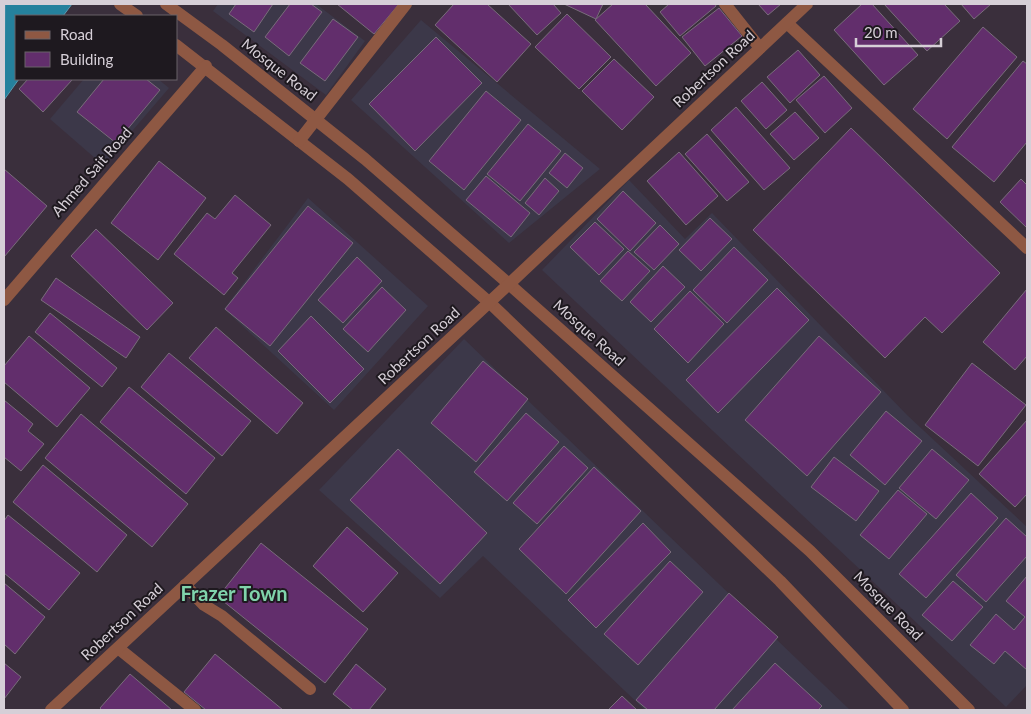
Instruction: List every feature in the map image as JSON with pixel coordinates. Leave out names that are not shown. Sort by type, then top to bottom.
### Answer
[{"type":"street","points":[[120,4],[136,15]]},
{"type":"street","name":"Mosque Road","points":[[166,4],[222,45],[365,159],[509,284],[810,550],[969,710]]},
{"type":"street","points":[[299,141],[406,4]]},
{"type":"street","points":[[725,4],[760,48]]},
{"type":"street","name":"Robertson Road","points":[[51,710],[807,4]]},
{"type":"street","points":[[787,23],[1027,248]]},
{"type":"street","points":[[178,46],[206,66],[348,179],[490,302],[780,581],[903,710]]},
{"type":"street","name":"Ahmed Sait Road","points":[[4,300],[206,66]]},
{"type":"street","points":[[185,585],[204,605],[222,616],[310,689]]},
{"type":"street","points":[[118,648],[195,710]]},
{"type":"shaded area","points":[[218,4],[316,4],[365,41],[326,95],[213,11]]},
{"type":"shaded area","points":[[421,20],[600,169],[509,243],[351,100]]},
{"type":"shaded area","points":[[83,80],[159,80],[169,88],[103,165],[50,119]]},
{"type":"shaded area","points":[[629,180],[685,239],[712,213],[907,415],[1027,527],[1027,685],[1006,707],[542,270]]},
{"type":"shaded area","points":[[308,198],[428,306],[334,410],[224,309]]},
{"type":"shaded area","points":[[464,339],[850,710],[645,710],[483,556],[440,598],[319,490]]},
{"type":"water","points":[[5,4],[72,4],[64,15],[15,15],[15,80],[18,80],[4,100]]},
{"type":"building","points":[[236,4],[273,4],[254,32],[229,14]]},
{"type":"building","points":[[290,4],[311,4],[322,12],[289,56],[265,37]]},
{"type":"building","points":[[337,4],[399,4],[374,34]]},
{"type":"building","points":[[454,4],[487,4],[531,44],[497,82],[435,25]]},
{"type":"building","points":[[508,4],[553,4],[561,13],[537,35]]},
{"type":"building","points":[[564,4],[603,4],[596,19]]},
{"type":"building","points":[[613,4],[645,4],[691,53],[656,86],[595,20]]},
{"type":"building","points":[[669,4],[715,4],[716,6],[680,36],[660,12]]},
{"type":"building","points":[[758,4],[781,4],[768,15]]},
{"type":"building","points":[[862,4],[872,4],[918,55],[884,85],[834,30]]},
{"type":"building","points":[[884,4],[944,4],[960,21],[927,51]]},
{"type":"building","points":[[961,4],[991,4],[974,19]]},
{"type":"building","points":[[719,8],[742,36],[705,66],[682,37]]},
{"type":"building","points":[[567,14],[611,57],[579,89],[535,47]]},
{"type":"building","points":[[333,19],[358,37],[325,81],[300,63]]},
{"type":"building","points":[[983,27],[1017,57],[947,139],[913,109]]},
{"type":"building","points":[[436,37],[482,83],[415,151],[369,104]]},
{"type":"building","points":[[798,50],[820,75],[790,103],[767,77]]},
{"type":"building","points":[[614,59],[654,97],[622,130],[582,91]]},
{"type":"building","points":[[1023,61],[1027,64],[1027,142],[994,182],[952,147]]},
{"type":"building","points":[[824,76],[852,108],[825,133],[796,100]]},
{"type":"building","points":[[27,80],[72,80],[43,112],[19,89]]},
{"type":"building","points":[[103,80],[147,80],[160,90],[116,143],[77,112]]},
{"type":"building","points":[[762,82],[787,110],[766,129],[741,101]]},
{"type":"building","points":[[486,91],[521,120],[464,190],[429,161]]},
{"type":"building","points":[[736,107],[790,168],[764,190],[711,130]]},
{"type":"building","points":[[795,112],[819,138],[794,160],[770,134]]},
{"type":"building","points":[[528,124],[561,151],[520,201],[487,174]]},
{"type":"building","points":[[851,128],[1000,273],[942,333],[925,317],[885,358],[753,230]]},
{"type":"building","points":[[707,134],[749,182],[727,201],[685,154]]},
{"type":"building","points":[[679,152],[718,196],[686,225],[647,181]]},
{"type":"building","points":[[565,153],[583,168],[567,188],[549,173]]},
{"type":"building","points":[[159,161],[206,198],[158,260],[111,223]]},
{"type":"building","points":[[4,169],[47,206],[4,257]]},
{"type":"building","points":[[486,176],[530,213],[511,237],[466,200]]},
{"type":"building","points":[[545,178],[559,191],[539,215],[525,203]]},
{"type":"building","points":[[1021,179],[1027,185],[1027,228],[1000,202]]},
{"type":"building","points":[[623,191],[656,223],[630,251],[597,219]]},
{"type":"building","points":[[235,195],[271,225],[232,273],[238,278],[224,295],[174,254],[207,213],[215,219]]},
{"type":"building","points":[[308,206],[353,243],[270,346],[225,309]]},
{"type":"building","points":[[710,218],[732,239],[701,271],[679,250]]},
{"type":"building","points":[[595,222],[624,249],[599,275],[570,247]]},
{"type":"building","points":[[660,225],[679,244],[654,270],[634,252]]},
{"type":"building","points":[[96,229],[173,303],[147,330],[71,256]]},
{"type":"building","points":[[734,247],[768,280],[727,323],[693,290]]},
{"type":"building","points":[[628,251],[650,271],[622,301],[600,281]]},
{"type":"building","points":[[357,257],[382,281],[343,323],[318,300]]},
{"type":"building","points":[[663,266],[685,287],[651,322],[630,302]]},
{"type":"building","points":[[56,278],[140,337],[126,358],[41,300]]},
{"type":"building","points":[[382,287],[406,310],[368,352],[343,329]]},
{"type":"building","points":[[777,288],[809,320],[718,413],[686,380]]},
{"type":"building","points":[[1027,289],[1027,356],[1015,370],[983,342]]},
{"type":"building","points":[[690,291],[724,324],[688,363],[654,329]]},
{"type":"building","points":[[50,313],[117,368],[102,387],[35,332]]},
{"type":"building","points":[[311,316],[364,369],[330,403],[278,351]]},
{"type":"building","points":[[216,327],[303,403],[277,434],[189,358]]},
{"type":"building","points":[[29,336],[90,388],[57,427],[4,382],[4,366]]},
{"type":"building","points":[[819,336],[881,392],[807,476],[745,420]]},
{"type":"building","points":[[169,353],[251,421],[222,456],[141,387]]},
{"type":"building","points":[[483,361],[528,399],[476,462],[431,423]]},
{"type":"building","points":[[972,363],[1026,405],[978,466],[925,425]]},
{"type":"building","points":[[129,387],[215,458],[186,494],[100,422]]},
{"type":"building","points":[[4,400],[33,424],[28,431],[44,444],[21,471],[4,457]]},
{"type":"building","points":[[886,411],[922,441],[885,485],[850,455]]},
{"type":"building","points":[[526,413],[559,442],[507,501],[474,472]]},
{"type":"building","points":[[81,414],[188,504],[152,547],[45,458]]},
{"type":"building","points":[[1027,420],[1027,494],[1015,507],[979,474]]},
{"type":"building","points":[[564,446],[588,468],[537,524],[513,503]]},
{"type":"building","points":[[398,449],[487,533],[440,584],[350,500]]},
{"type":"building","points":[[932,449],[969,480],[936,519],[899,488]]},
{"type":"building","points":[[834,457],[879,491],[856,521],[811,487]]},
{"type":"building","points":[[43,465],[127,535],[97,572],[13,502]]},
{"type":"building","points":[[594,467],[641,511],[566,594],[519,549]]},
{"type":"building","points":[[898,490],[927,514],[889,559],[860,535]]},
{"type":"building","points":[[971,493],[998,518],[926,598],[899,574]]},
{"type":"building","points":[[8,515],[80,573],[49,610],[4,573],[4,521]]},
{"type":"building","points":[[1006,518],[1027,537],[1027,556],[986,602],[956,575]]},
{"type":"building","points":[[643,523],[671,552],[596,628],[568,600]]},
{"type":"building","points":[[347,527],[398,573],[363,612],[313,566]]},
{"type":"building","points":[[261,543],[368,629],[325,683],[218,597]]},
{"type":"building","points":[[670,561],[703,592],[638,665],[604,634]]},
{"type":"building","points":[[1027,576],[1027,670],[1005,651],[994,664],[970,645],[996,614],[1014,630],[1025,617],[1006,601]]},
{"type":"building","points":[[953,581],[983,607],[952,641],[922,615]]},
{"type":"building","points":[[4,583],[45,617],[15,654],[4,644]]},
{"type":"building","points":[[729,593],[778,637],[714,710],[648,710],[636,700]]},
{"type":"building","points":[[215,654],[283,710],[206,710],[184,692]]},
{"type":"building","points":[[4,663],[21,677],[4,699]]},
{"type":"building","points":[[775,663],[822,706],[818,710],[732,710]]},
{"type":"building","points":[[356,664],[386,689],[369,710],[353,710],[333,694]]},
{"type":"building","points":[[130,674],[172,710],[102,710],[100,708]]},
{"type":"building","points":[[622,696],[637,710],[608,710]]},
{"type":"district","name":"Frazer Town","points":[[234,594]]}]
